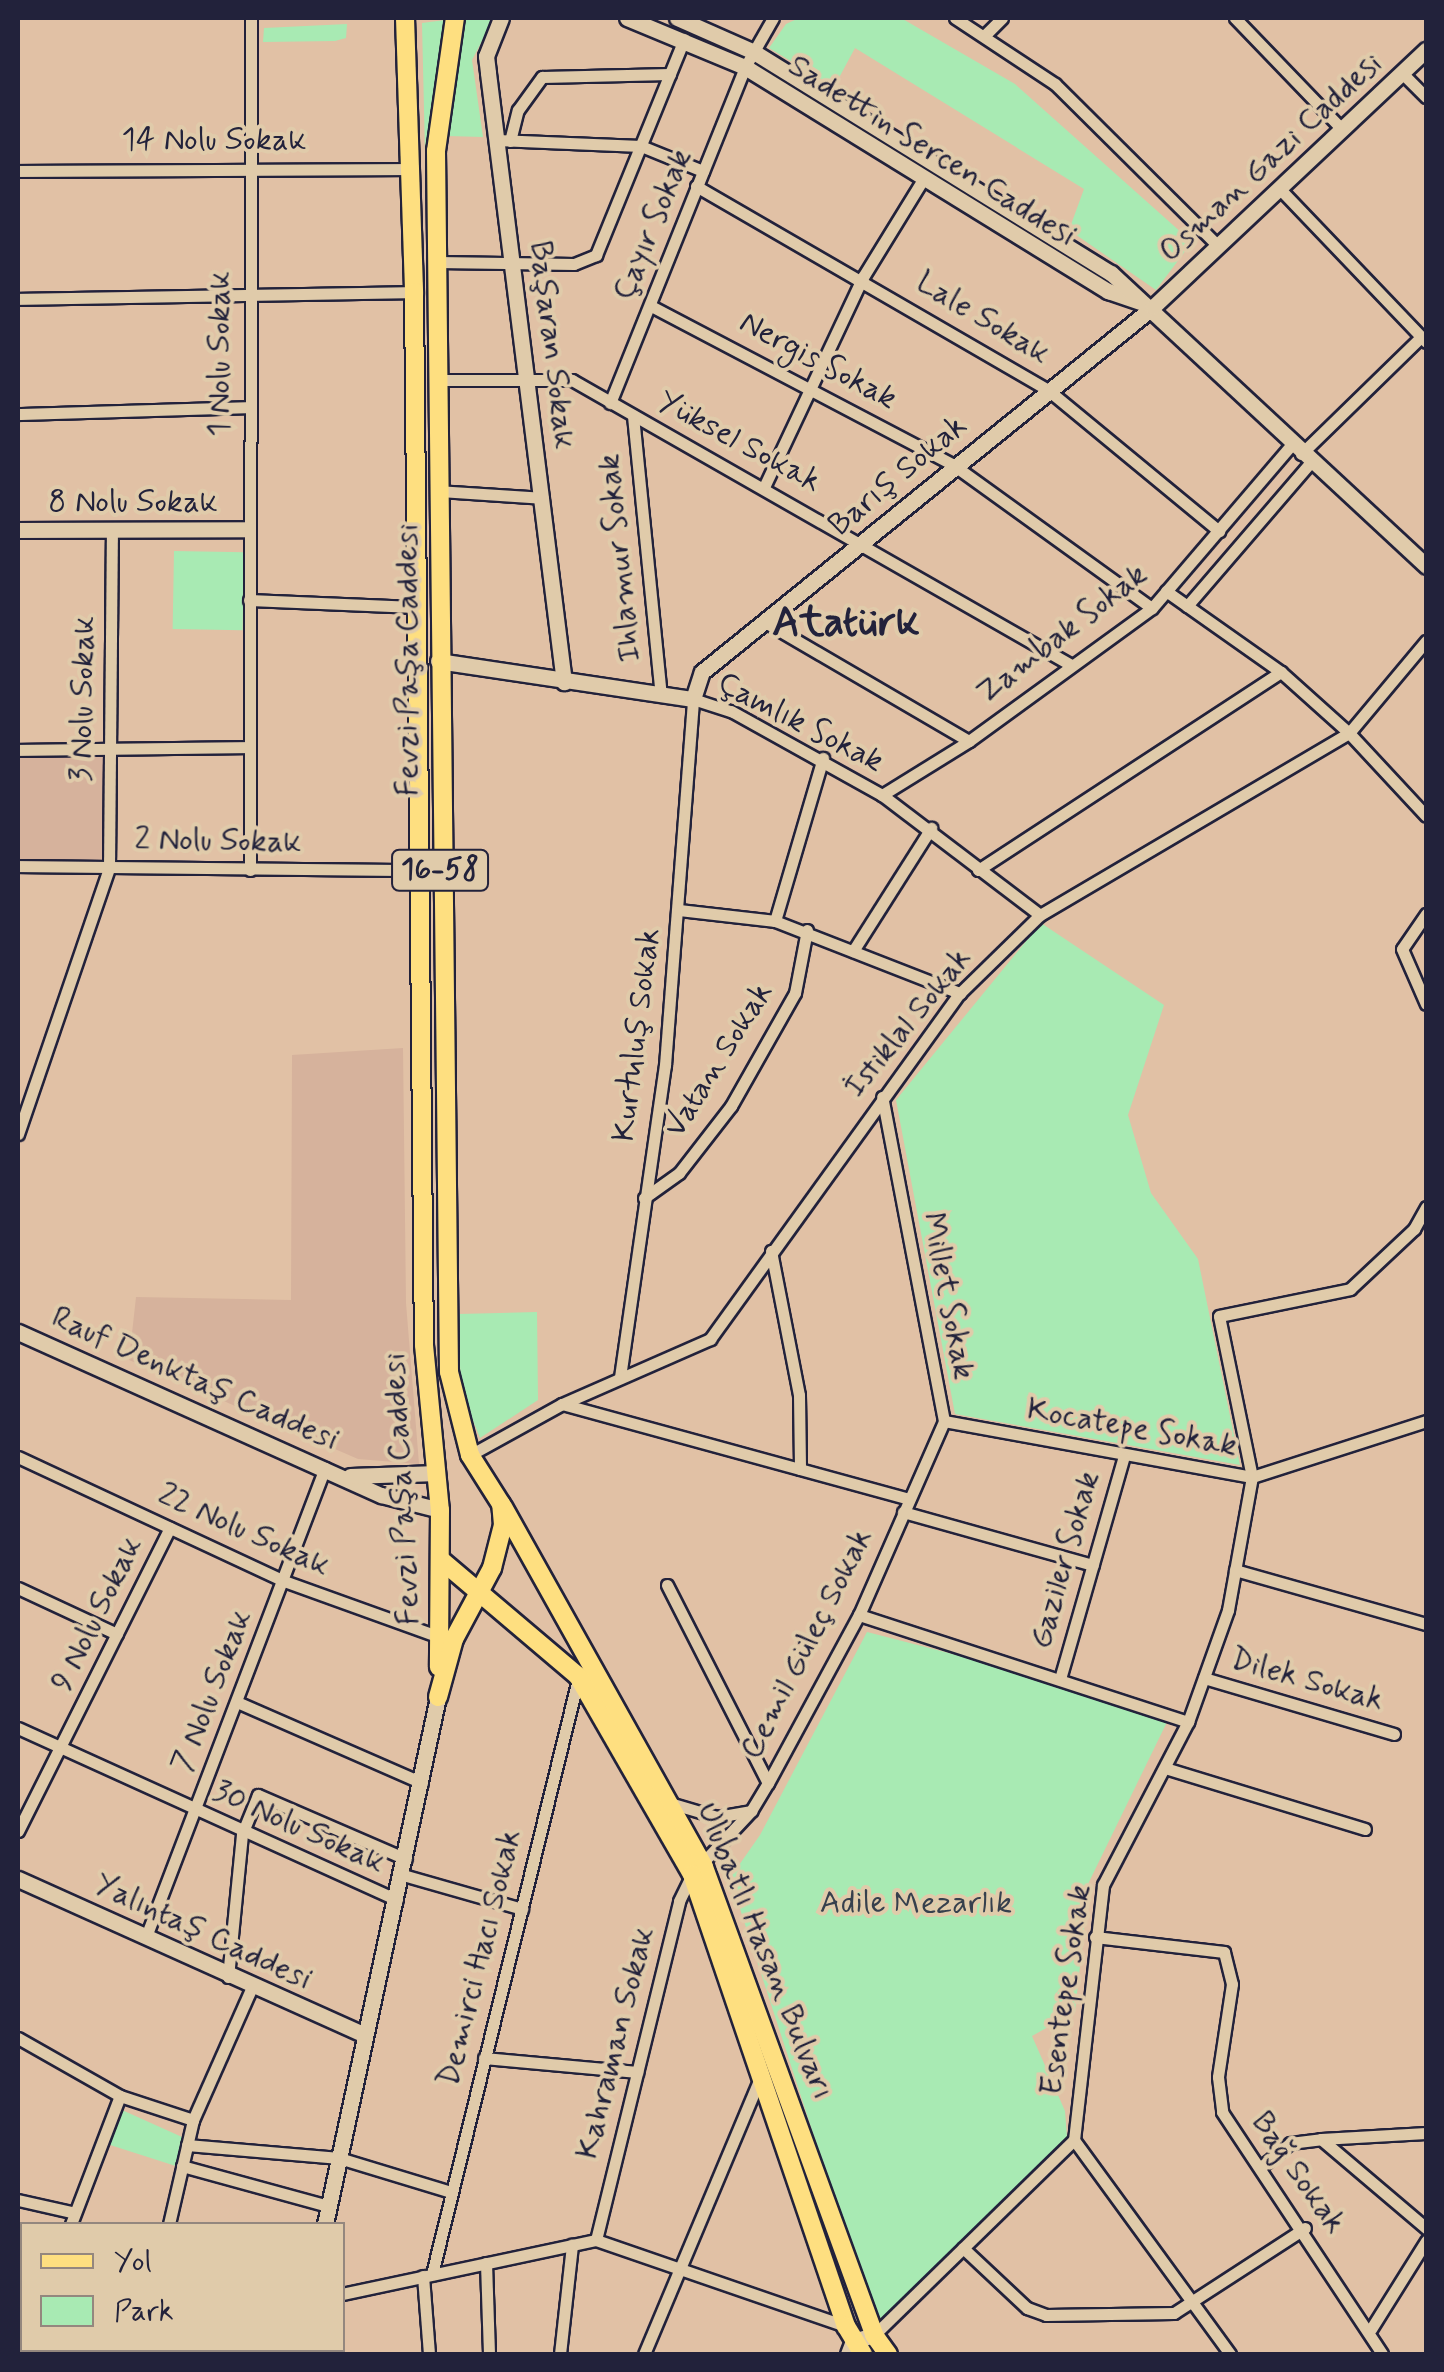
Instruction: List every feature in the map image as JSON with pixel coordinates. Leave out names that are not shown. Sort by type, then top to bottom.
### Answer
[{"type":"main road","name":"Fevzi Paşa Caddesi","points":[[405,18],[414,292],[424,1345],[440,1510],[446,1639],[438,1698]]},
{"type":"main road","name":"Fevzi Paşa Caddesi","points":[[446,1639],[481,1589],[499,1544],[502,1504],[470,1455],[449,1372],[438,661],[436,151],[454,18]]},
{"type":"main road","points":[[437,1473],[470,1455]]},
{"type":"main road","name":"Ulubatlı Hasan Bulvarı","points":[[502,1504],[673,1804],[874,2334],[888,2354]]},
{"type":"main road","name":"Ulubatlı Hasan Bulvarı","points":[[442,1560],[481,1589],[578,1676],[698,1870],[761,2076],[855,2346]]},
{"type":"street","name":"1 Nolu Sokak","points":[[250,870],[247,166],[251,18]]},
{"type":"street","name":"Başaran Sokak","points":[[501,18],[486,56],[503,140],[564,682]]},
{"type":"street","name":"Sadettin Sercen Caddesi","points":[[627,18],[745,68],[1108,292],[1153,307]]},
{"type":"street","name":"Sadettin Sercen Caddesi","points":[[677,18],[754,52],[1111,273],[1153,307],[1301,454],[1426,566]]},
{"type":"street","name":"Çayır Sokak","points":[[610,403],[745,68],[772,18]]},
{"type":"street","points":[[955,18],[985,34],[1055,84],[1218,246]]},
{"type":"street","points":[[985,34],[1002,18]]},
{"type":"street","points":[[1235,18],[1342,129]]},
{"type":"street","points":[[437,262],[586,262],[596,255],[684,39]]},
{"type":"street","name":"Osman Gazi Caddesi","points":[[1153,307],[1426,50]]},
{"type":"street","points":[[1402,73],[1426,97]]},
{"type":"street","points":[[670,74],[542,77],[518,110],[503,140],[641,146],[704,171]]},
{"type":"street","name":"14 Nolu Sokak","points":[[18,171],[247,166],[412,168]]},
{"type":"street","points":[[765,484],[863,277],[924,178]]},
{"type":"street","name":"Lale Sokak","points":[[696,186],[863,277],[1048,390],[1219,531]]},
{"type":"street","points":[[1279,188],[1423,340],[1301,454]]},
{"type":"street","points":[[18,300],[414,292]]},
{"type":"street","name":"Nergis Sokak","points":[[651,306],[811,386],[952,464],[1152,608]]},
{"type":"street","name":"Barış Sokak","points":[[694,698],[702,672],[863,542],[952,464],[1153,307]]},
{"type":"street","name":"Yüksel Sokak","points":[[437,380],[572,380],[765,484],[1071,664]]},
{"type":"street","points":[[18,414],[248,407]]},
{"type":"street","name":"Ihlamur Sokak","points":[[633,416],[661,695]]},
{"type":"street","name":"Zambak Sokak","points":[[882,794],[969,740],[1152,608],[1219,531],[1301,454]]},
{"type":"street","name":"Zambak Sokak","points":[[1187,606],[1301,454]]},
{"type":"street","points":[[437,491],[543,498]]},
{"type":"street","name":"8 Nolu Sokak","points":[[18,530],[248,529]]},
{"type":"street","name":"3 Nolu Sokak","points":[[18,1134],[109,868],[112,530]]},
{"type":"street","points":[[1166,591],[1281,672],[1349,734],[1426,816]]},
{"type":"street","points":[[249,600],[415,607]]},
{"type":"street","points":[[765,622],[969,740]]},
{"type":"street","points":[[1349,734],[1426,641]]},
{"type":"street","name":"Çamlık Sokak","points":[[438,661],[694,698],[823,758],[882,794],[1040,915]]},
{"type":"street","points":[[978,870],[1281,672]]},
{"type":"street","name":"Kurtuluş Sokak","points":[[620,1377],[679,910],[694,698]]},
{"type":"street","name":"İstiklal Sokak","points":[[470,1455],[562,1404],[710,1339],[746,1296],[770,1250],[960,993],[1040,915],[1349,734]]},
{"type":"street","points":[[18,750],[249,747]]},
{"type":"street","points":[[775,921],[823,758]]},
{"type":"street","points":[[853,951],[931,828]]},
{"type":"street","name":"2 Nolu Sokak","points":[[18,866],[418,870]]},
{"type":"street","points":[[679,910],[775,921],[807,930],[960,993]]},
{"type":"street","points":[[1426,914],[1402,950],[1426,1004]]},
{"type":"street","name":"Vatan Sokak","points":[[644,1198],[679,1173],[731,1106],[794,992],[807,930]]},
{"type":"street","name":"Millet Sokak","points":[[882,1098],[944,1422],[909,1499]]},
{"type":"street","points":[[1426,1207],[1414,1229],[1350,1289],[1219,1316],[1252,1477],[1426,1422]]},
{"type":"street","points":[[770,1250],[799,1396],[800,1470]]},
{"type":"street","name":"Rauf Denktaş Caddesi","points":[[18,1332],[350,1476]]},
{"type":"street","points":[[562,1404],[909,1499]]},
{"type":"street","name":"Kocatepe Sokak","points":[[944,1422],[1252,1477]]},
{"type":"street","name":"Gaziler Sokak","points":[[1060,1679],[1124,1456]]},
{"type":"street","name":"22 Nolu Sokak","points":[[18,1457],[284,1581],[446,1639]]},
{"type":"street","name":"7 Nolu Sokak","points":[[146,1934],[325,1468]]},
{"type":"street","points":[[350,1476],[437,1473]]},
{"type":"street","points":[[350,1476],[381,1494],[440,1510]]},
{"type":"street","name":"Esentepe Sokak","points":[[874,2334],[1074,2140],[1104,1885],[1188,1722],[1204,1678],[1235,1570],[1252,1477]]},
{"type":"street","name":"Cemil Güleç Sokak","points":[[698,1870],[751,1811],[768,1783],[859,1615],[909,1499]]},
{"type":"street","points":[[903,1512],[1093,1565]]},
{"type":"street","name":"9 Nolu Sokak","points":[[18,1830],[170,1528]]},
{"type":"street","points":[[1235,1570],[1426,1624]]},
{"type":"street","points":[[666,1585],[768,1783]]},
{"type":"street","points":[[18,1588],[117,1634]]},
{"type":"street","points":[[859,1615],[1188,1722]]},
{"type":"street","name":"Demirci Hacı Sokak","points":[[429,2354],[428,2275],[578,1676],[588,1658]]},
{"type":"street","name":"Dilek Sokak","points":[[1204,1678],[1394,1734]]},
{"type":"street","name":"Fevzi Paşa Caddesi","points":[[325,2222],[438,1698]]},
{"type":"street","points":[[236,1702],[422,1784]]},
{"type":"street","name":"30 Nolu Sokak","points":[[18,1728],[242,1834],[396,1900]]},
{"type":"street","points":[[1164,1768],[1364,1829]]},
{"type":"street","points":[[228,1977],[242,1834],[258,1795],[404,1867],[522,1909]]},
{"type":"street","name":"Cemil Güleç Sokak","points":[[673,1804],[717,1818],[751,1811]]},
{"type":"street","name":"Kahraman Sokak","points":[[596,2240],[679,1901],[698,1870]]},
{"type":"street","name":"Yalıntaş Caddesi","points":[[18,1879],[146,1934],[228,1977],[365,2034]]},
{"type":"street","name":"Bağ Sokak","points":[[1095,1937],[1224,1952],[1232,1984],[1218,2098],[1371,2330],[1382,2354]]},
{"type":"street","points":[[168,2222],[192,2120],[252,1987]]},
{"type":"street","points":[[18,2038],[120,2096],[192,2120]]},
{"type":"street","points":[[484,2058],[637,2072]]},
{"type":"street","points":[[644,2354],[761,2076]]},
{"type":"street","points":[[18,2200],[71,2218],[120,2096]]},
{"type":"street","points":[[1262,2166],[1290,2143],[1426,2132]]},
{"type":"street","points":[[1321,2139],[1426,2228]]},
{"type":"street","points":[[1074,2140],[1230,2354]]},
{"type":"street","points":[[187,2145],[339,2158],[451,2192]]},
{"type":"street","points":[[182,2166],[328,2206]]},
{"type":"street","points":[[963,2248],[1027,2308],[1046,2315],[1174,2313],[1194,2306],[1305,2228]]},
{"type":"street","points":[[345,2293],[596,2240],[679,2268],[855,2346],[874,2334]]},
{"type":"street","points":[[1371,2330],[1426,2240]]},
{"type":"street","points":[[560,2354],[572,2245]]},
{"type":"street","points":[[486,2263],[488,2354]]},
{"type":"shaded area","points":[[18,751],[105,753],[103,864],[18,862]]},
{"type":"shaded area","points":[[403,1048],[406,1303],[419,1464],[358,1459],[129,1360],[136,1297],[291,1300],[292,1055]]},
{"type":"green space","points":[[466,18],[494,18],[472,60],[483,137],[448,136]]},
{"type":"green space","points":[[799,18],[901,18],[1015,84],[1192,242],[1156,290],[1069,230],[1084,189],[855,48],[834,87],[769,48],[786,24]]},
{"type":"green space","points":[[445,20],[428,153],[425,153],[422,23]]},
{"type":"green space","points":[[347,24],[346,38],[335,41],[263,42],[264,28]]},
{"type":"green space","points":[[174,551],[244,552],[243,630],[173,629]]},
{"type":"green space","points":[[1041,923],[1164,1005],[1128,1115],[1151,1193],[1198,1259],[1240,1465],[955,1414],[896,1100]]},
{"type":"green space","points":[[537,1312],[538,1400],[480,1438],[461,1391],[458,1314]]},
{"type":"green space","name":"Adile Mezarlık","points":[[867,1632],[1069,1684],[1167,1722],[1089,1882],[1075,2012],[1032,2036],[1065,2111],[1067,2137],[876,2327],[730,1878],[760,1835]]},
{"type":"green space","points":[[122,2110],[182,2137],[182,2168],[107,2144]]},
{"type":"district","name":"Atatürk","points":[[846,624]]}]
